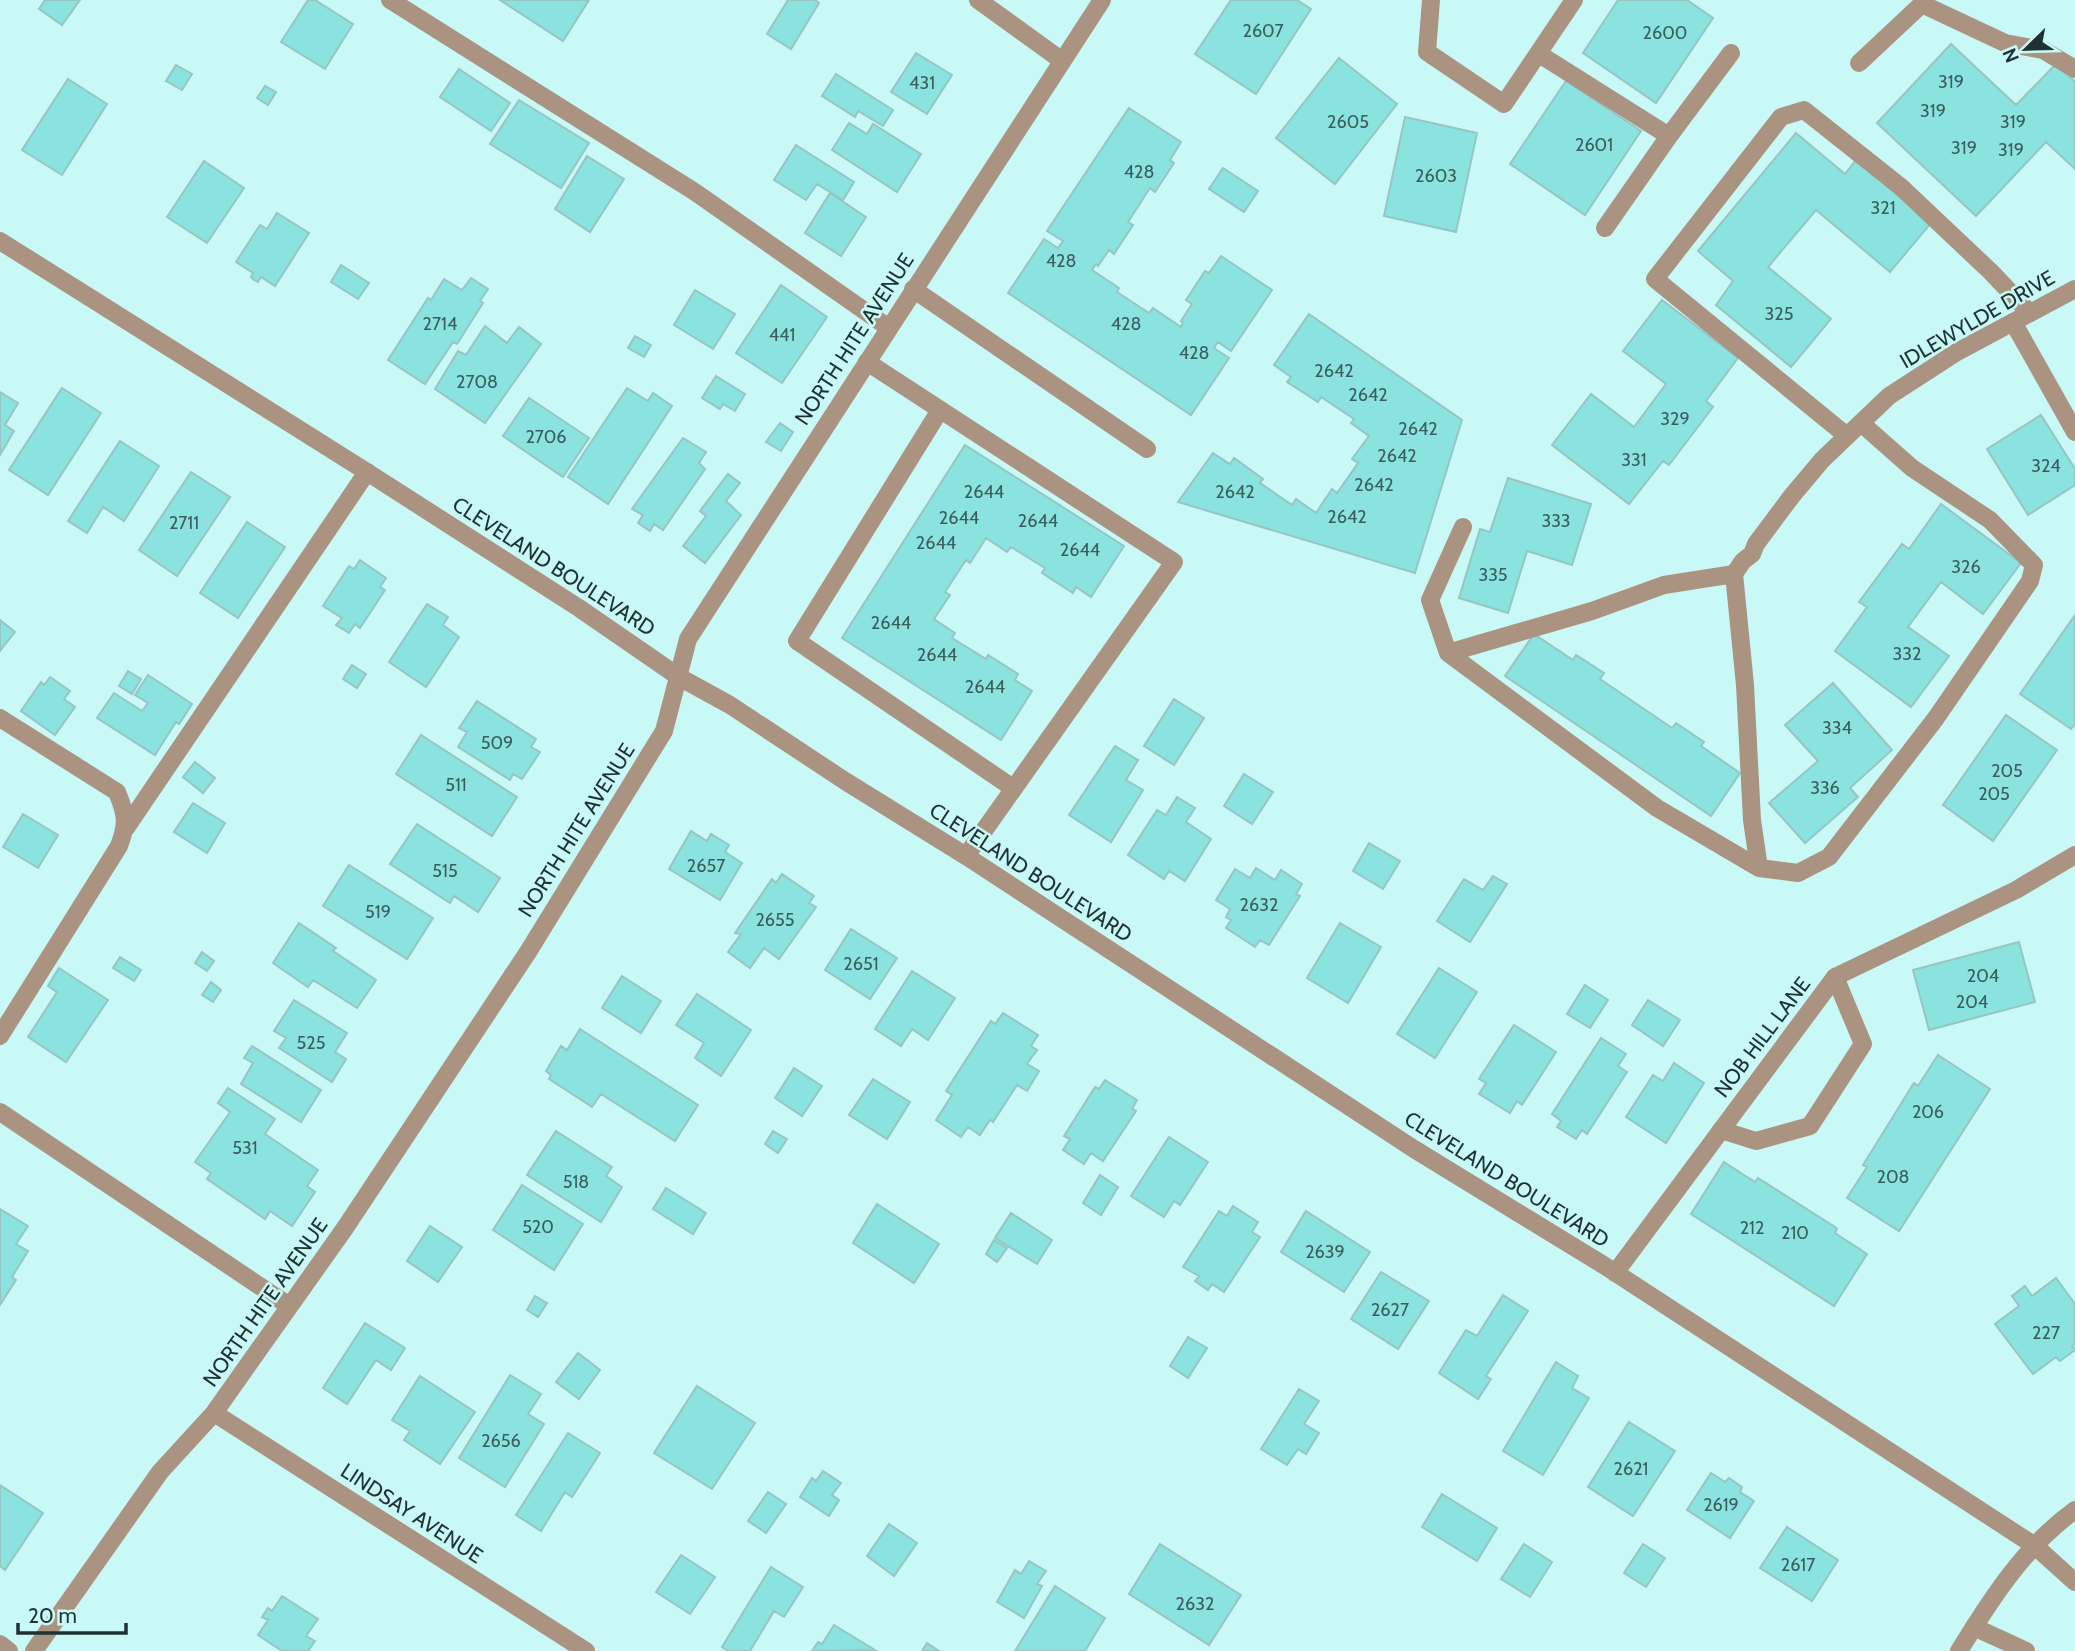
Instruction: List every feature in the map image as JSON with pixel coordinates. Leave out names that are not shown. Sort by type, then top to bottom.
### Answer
[{"type":"street","points":[[390,0],[695,192],[889,328]]},
{"type":"street","points":[[978,0],[1061,60]]},
{"type":"street","name":"NORTH HITE AVENUE","points":[[34,1651],[160,1472],[214,1413],[345,1228],[528,952],[664,731],[688,639],[1102,0]]},
{"type":"street","points":[[1431,0],[1427,52],[1504,104],[1539,54],[1565,3]]},
{"type":"street","points":[[1860,63],[1922,4],[2005,43],[2043,50],[2075,69]]},
{"type":"street","points":[[1605,228],[1668,136],[1731,53]]},
{"type":"street","points":[[1539,54],[1668,136]]},
{"type":"street","points":[[1847,436],[1655,279],[1781,117],[1804,110],[1901,187],[2030,313]]},
{"type":"street","name":"CLEVELAND BOULEVARD","points":[[0,241],[567,600],[679,677],[730,705],[966,856],[1414,1149],[1615,1273],[2035,1546],[2075,1583]]},
{"type":"street","points":[[914,289],[1147,449]]},
{"type":"street","name":"IDLEWYLDE DRIVE","points":[[1734,574],[1822,460],[1889,396],[1957,352],[2075,289]]},
{"type":"street","points":[[2013,322],[2075,432]]},
{"type":"street","points":[[867,362],[1174,562],[966,856]]},
{"type":"street","points":[[940,410],[797,641],[1013,788]]},
{"type":"street","points":[[1463,527],[1430,600],[1448,653],[1657,808],[1759,868],[1798,873],[1829,857],[1936,718],[2031,581],[2034,565],[1990,520],[1912,468],[1861,423]]},
{"type":"street","points":[[0,1036],[119,846],[126,828],[367,472]]},
{"type":"street","points":[[1448,653],[1592,611],[1664,585],[1734,574],[1745,685],[1752,820],[1759,868]]},
{"type":"street","points":[[0,718],[117,792],[125,810],[126,828]]},
{"type":"street","name":"NOB HILL LANE","points":[[1615,1273],[1835,977],[2016,890],[2075,855]]},
{"type":"street","points":[[1721,1130],[1756,1141],[1810,1126],[1863,1044],[1835,977]]},
{"type":"street","points":[[0,1112],[288,1306]]},
{"type":"street","name":"LINDSAY AVENUE","points":[[214,1413],[586,1651]]},
{"type":"street","points":[[1959,1651],[2006,1577],[2075,1510]]},
{"type":"street","points":[[1974,1627],[2026,1651]]},
{"type":"street","points":[[0,1644],[9,1651]]},
{"type":"building","points":[[45,0],[80,0],[62,25],[39,9]]},
{"type":"building","points":[[308,0],[315,0],[353,24],[325,69],[281,42]]},
{"type":"building","points":[[500,0],[589,0],[563,41]]},
{"type":"building","points":[[788,0],[815,0],[819,3],[791,49],[767,34]]},
{"type":"building","points":[[1231,0],[1297,0],[1311,9],[1256,94],[1195,54]]},
{"type":"building","points":[[1618,0],[1687,0],[1713,18],[1656,103],[1583,53]]},
{"type":"building","points":[[1951,44],[2016,105],[2056,64],[2075,82],[2075,169],[2046,142],[1976,216],[1877,123]]},
{"type":"building","points":[[916,53],[952,75],[927,114],[891,92]]},
{"type":"building","points":[[1339,58],[1397,104],[1335,184],[1276,138]]},
{"type":"building","points":[[176,65],[192,74],[182,90],[166,81]]},
{"type":"building","points":[[459,69],[510,103],[491,131],[440,97]]},
{"type":"building","points":[[836,74],[893,110],[883,126],[858,111],[855,117],[822,96]]},
{"type":"building","points":[[68,79],[107,104],[62,175],[22,150]]},
{"type":"building","points":[[1566,81],[1641,131],[1585,215],[1510,164]]},
{"type":"building","points":[[265,86],[276,92],[268,105],[257,98]]},
{"type":"building","points":[[519,100],[589,143],[561,188],[490,144]]},
{"type":"building","points":[[1129,108],[1181,142],[1170,160],[1174,163],[1155,192],[1150,188],[1128,222],[1133,225],[1114,254],[1109,250],[1092,270],[1119,288],[1117,292],[1149,313],[1153,308],[1181,327],[1181,321],[1192,304],[1186,300],[1205,271],[1209,273],[1221,256],[1272,290],[1231,351],[1218,342],[1214,348],[1229,358],[1191,415],[1008,293],[1044,239],[1058,248],[1063,241],[1047,231]]},
{"type":"building","points":[[1405,117],[1477,133],[1456,232],[1384,216]]},
{"type":"building","points":[[849,123],[867,134],[873,124],[921,154],[897,192],[832,150]]},
{"type":"building","points":[[1796,133],[1845,174],[1856,160],[1931,223],[1890,272],[1816,210],[1768,267],[1831,319],[1791,367],[1716,305],[1733,281],[1698,251]]},
{"type":"building","points":[[796,145],[854,182],[843,200],[817,184],[806,200],[774,180]]},
{"type":"building","points":[[587,156],[624,179],[590,232],[555,209]]},
{"type":"building","points":[[204,161],[244,188],[207,243],[167,217]]},
{"type":"building","points":[[1223,168],[1258,191],[1244,212],[1209,189]]},
{"type":"building","points":[[830,193],[866,217],[841,256],[805,233]]},
{"type":"building","points":[[277,213],[309,233],[275,286],[261,277],[258,282],[254,280],[251,277],[253,273],[236,262],[260,225],[267,229]]},
{"type":"building","points":[[341,265],[369,283],[358,299],[331,282]]},
{"type":"building","points":[[471,278],[488,289],[480,301],[483,303],[457,344],[453,342],[425,384],[388,360],[428,298],[431,300],[444,279],[462,290]]},
{"type":"building","points":[[781,285],[827,317],[782,383],[736,353]]},
{"type":"building","points":[[695,290],[735,314],[713,349],[674,325]]},
{"type":"building","points":[[1662,300],[1738,358],[1706,401],[1713,407],[1669,465],[1663,461],[1629,504],[1552,445],[1591,394],[1634,427],[1666,384],[1623,351]]},
{"type":"building","points":[[1309,314],[1462,420],[1415,573],[1178,502],[1213,453],[1230,464],[1234,458],[1263,479],[1260,483],[1292,505],[1296,499],[1316,513],[1332,489],[1337,493],[1358,463],[1352,459],[1369,436],[1351,423],[1354,419],[1321,397],[1318,402],[1287,382],[1291,377],[1274,365]]},
{"type":"building","points":[[485,326],[507,343],[519,327],[541,344],[485,423],[435,389],[458,351],[466,355]]},
{"type":"building","points":[[635,336],[651,345],[644,357],[628,348]]},
{"type":"building","points":[[716,376],[745,394],[735,411],[723,404],[720,409],[702,398]]},
{"type":"building","points":[[62,388],[101,413],[48,495],[9,470]]},
{"type":"building","points":[[627,388],[648,401],[653,393],[672,406],[608,504],[568,477]]},
{"type":"building","points":[[0,392],[18,403],[5,425],[14,431],[0,455]]},
{"type":"building","points":[[529,398],[589,438],[563,477],[503,436]]},
{"type":"building","points":[[2041,415],[2075,469],[2075,485],[2028,515],[1987,449]]},
{"type":"building","points":[[780,423],[793,432],[781,451],[766,442]]},
{"type":"building","points":[[683,438],[706,452],[699,463],[705,469],[663,530],[654,524],[650,531],[638,523],[643,515],[632,509]]},
{"type":"building","points":[[120,441],[159,466],[124,521],[103,507],[87,533],[68,521]]},
{"type":"building","points":[[965,445],[1124,546],[1091,597],[1076,587],[1073,593],[1042,573],[1045,568],[1011,547],[1007,552],[986,538],[970,563],[966,560],[945,592],[950,595],[934,619],[955,633],[952,638],[986,659],[988,655],[1018,674],[1015,680],[1032,691],[1001,740],[842,638]]},
{"type":"building","points":[[191,472],[230,497],[177,576],[139,550]]},
{"type":"building","points":[[728,474],[740,483],[726,501],[741,515],[705,563],[683,546],[706,516],[700,511]]},
{"type":"building","points":[[1508,478],[1591,504],[1572,565],[1527,551],[1508,613],[1459,598],[1480,529],[1490,532]]},
{"type":"building","points":[[1941,504],[2021,563],[1983,614],[1941,582],[1908,627],[1949,656],[1911,707],[1835,651],[1867,607],[1859,602],[1902,544],[1909,549]]},
{"type":"building","points":[[247,522],[285,547],[238,618],[200,593]]},
{"type":"building","points":[[360,560],[386,578],[380,587],[385,590],[360,628],[355,624],[349,633],[336,625],[342,618],[323,606],[349,566],[354,569]]},
{"type":"building","points":[[427,604],[448,617],[443,625],[459,637],[426,687],[389,662]]},
{"type":"building","points":[[2075,615],[2075,724],[2071,729],[2020,694]]},
{"type":"building","points":[[0,620],[15,632],[0,651]]},
{"type":"building","points":[[1534,634],[1573,660],[1576,655],[1604,673],[1600,679],[1672,728],[1676,723],[1704,742],[1701,746],[1740,773],[1711,816],[1505,676]]},
{"type":"building","points":[[352,665],[366,674],[357,688],[343,679]]},
{"type":"building","points":[[128,671],[141,679],[132,694],[119,686]]},
{"type":"building","points":[[148,675],[192,704],[179,724],[176,722],[155,755],[97,718],[114,693],[142,711],[148,703],[135,695]]},
{"type":"building","points":[[50,677],[70,691],[64,699],[75,707],[55,735],[21,711],[41,682],[44,685]]},
{"type":"building","points":[[1833,683],[1892,750],[1850,788],[1858,797],[1805,843],[1769,803],[1818,761],[1785,725]]},
{"type":"building","points":[[1174,699],[1204,718],[1174,765],[1144,746]]},
{"type":"building","points":[[477,701],[536,739],[531,747],[540,752],[522,779],[513,774],[510,780],[458,747],[467,732],[459,728]]},
{"type":"building","points":[[2006,715],[2057,750],[1993,841],[1943,805]]},
{"type":"building","points":[[421,735],[517,797],[492,836],[396,774]]},
{"type":"building","points":[[1115,746],[1138,760],[1126,780],[1143,790],[1111,842],[1069,815]]},
{"type":"building","points":[[195,762],[215,778],[203,793],[183,777]]},
{"type":"building","points":[[1244,774],[1273,792],[1252,824],[1224,806]]},
{"type":"building","points":[[1177,797],[1195,808],[1186,822],[1211,839],[1185,881],[1169,871],[1164,879],[1128,855],[1157,810],[1166,815]]},
{"type":"building","points":[[193,803],[225,823],[207,853],[174,832]]},
{"type":"building","points":[[23,814],[58,835],[38,868],[3,847]]},
{"type":"building","points":[[417,824],[500,878],[478,912],[454,896],[450,903],[390,864]]},
{"type":"building","points":[[691,831],[707,841],[711,834],[729,845],[725,852],[742,863],[720,900],[669,869]]},
{"type":"building","points":[[1369,843],[1400,861],[1383,889],[1353,871]]},
{"type":"building","points":[[349,865],[433,918],[407,959],[323,906]]},
{"type":"building","points":[[1256,868],[1275,880],[1281,870],[1302,884],[1296,894],[1300,896],[1269,945],[1260,940],[1255,947],[1226,928],[1231,920],[1226,917],[1230,909],[1216,900],[1235,869],[1250,878]]},
{"type":"building","points":[[782,874],[814,896],[809,903],[816,907],[779,959],[764,948],[750,968],[728,952],[741,934],[735,933],[772,879],[776,883]]},
{"type":"building","points":[[1493,876],[1507,884],[1470,942],[1437,921],[1464,879],[1483,890]]},
{"type":"building","points":[[299,923],[336,948],[333,951],[376,980],[357,1008],[313,980],[308,987],[273,963]]},
{"type":"building","points":[[1340,923],[1381,947],[1348,1003],[1307,978]]},
{"type":"building","points":[[851,929],[897,958],[870,999],[825,970]]},
{"type":"building","points":[[2019,942],[2035,1002],[1929,1030],[1913,970]]},
{"type":"building","points":[[202,952],[214,961],[207,971],[195,963]]},
{"type":"building","points":[[120,957],[141,970],[134,981],[113,968]]},
{"type":"building","points":[[59,968],[108,1000],[66,1062],[28,1037],[57,992],[48,986]]},
{"type":"building","points":[[1439,968],[1477,992],[1435,1058],[1397,1034]]},
{"type":"building","points":[[912,971],[955,998],[928,1040],[912,1029],[901,1046],[875,1029]]},
{"type":"building","points":[[622,976],[661,1001],[641,1033],[602,1008]]},
{"type":"building","points":[[211,982],[221,990],[213,1002],[202,995]]},
{"type":"building","points":[[1585,985],[1608,1000],[1590,1028],[1567,1014]]},
{"type":"building","points":[[697,994],[751,1030],[721,1076],[695,1058],[704,1043],[676,1025]]},
{"type":"building","points":[[294,1000],[347,1033],[335,1052],[346,1059],[332,1082],[279,1048],[286,1038],[274,1031]]},
{"type":"building","points":[[1648,1000],[1680,1020],[1663,1046],[1632,1025]]},
{"type":"building","points":[[1003,1013],[1038,1035],[1031,1046],[1037,1050],[1027,1064],[1039,1071],[1027,1091],[1017,1085],[993,1122],[990,1120],[980,1135],[968,1127],[961,1137],[936,1120],[952,1095],[946,1091],[991,1021],[995,1024]]},
{"type":"building","points":[[1514,1025],[1556,1052],[1522,1105],[1517,1101],[1510,1113],[1479,1094],[1486,1083],[1479,1079]]},
{"type":"building","points":[[580,1029],[698,1105],[675,1141],[601,1094],[592,1107],[549,1079],[551,1075],[546,1071],[561,1046],[567,1050]]},
{"type":"building","points":[[1601,1038],[1626,1054],[1618,1066],[1627,1072],[1587,1134],[1582,1130],[1576,1139],[1557,1127],[1561,1121],[1552,1114]]},
{"type":"building","points":[[252,1046],[321,1090],[301,1122],[241,1084],[253,1063],[244,1058]]},
{"type":"building","points":[[1938,1055],[1990,1089],[1899,1231],[1847,1198],[1867,1167],[1863,1165],[1914,1083],[1918,1086]]},
{"type":"building","points":[[1674,1063],[1704,1083],[1666,1143],[1626,1117],[1653,1075],[1663,1081]]},
{"type":"building","points":[[794,1068],[822,1086],[802,1116],[775,1098]]},
{"type":"building","points":[[873,1079],[910,1102],[887,1139],[849,1115]]},
{"type":"building","points":[[1105,1080],[1137,1100],[1132,1109],[1136,1111],[1103,1161],[1091,1153],[1084,1164],[1063,1150],[1070,1139],[1064,1136],[1095,1087],[1099,1089]]},
{"type":"building","points":[[228,1088],[275,1119],[265,1134],[318,1170],[307,1186],[315,1192],[292,1226],[270,1211],[265,1219],[207,1179],[211,1173],[195,1162],[230,1112],[218,1103]]},
{"type":"building","points":[[556,1131],[612,1167],[606,1176],[622,1187],[601,1222],[527,1175]]},
{"type":"building","points":[[773,1131],[787,1139],[778,1153],[765,1144]]},
{"type":"building","points":[[1169,1137],[1208,1162],[1180,1205],[1174,1201],[1164,1217],[1131,1196]]},
{"type":"building","points":[[1724,1162],[1755,1182],[1758,1178],[1835,1227],[1835,1233],[1867,1254],[1834,1306],[1691,1214]]},
{"type":"building","points":[[1100,1175],[1118,1187],[1101,1215],[1083,1203]]},
{"type":"building","points":[[522,1185],[583,1224],[554,1270],[493,1230]]},
{"type":"building","points":[[666,1188],[706,1213],[693,1234],[653,1209]]},
{"type":"building","points":[[877,1204],[939,1244],[914,1283],[853,1243]]},
{"type":"building","points":[[1233,1206],[1258,1222],[1252,1232],[1260,1237],[1224,1292],[1212,1284],[1208,1290],[1195,1281],[1199,1276],[1183,1267],[1219,1211],[1227,1216]]},
{"type":"building","points":[[0,1209],[28,1226],[16,1244],[28,1251],[12,1277],[16,1280],[0,1305]]},
{"type":"building","points":[[1306,1211],[1370,1252],[1344,1292],[1281,1252]]},
{"type":"building","points":[[1011,1213],[1052,1240],[1037,1264],[995,1238]]},
{"type":"building","points":[[430,1226],[462,1247],[438,1282],[407,1261]]},
{"type":"building","points":[[994,1240],[1007,1248],[997,1262],[986,1254]]},
{"type":"building","points":[[1381,1272],[1429,1301],[1398,1349],[1351,1319]]},
{"type":"building","points":[[2056,1278],[2075,1304],[2075,1344],[2072,1346],[2075,1350],[2060,1361],[2056,1357],[2033,1374],[1995,1324],[2019,1306],[2012,1296],[2025,1286],[2032,1296]]},
{"type":"building","points":[[1503,1295],[1528,1311],[1486,1376],[1491,1379],[1478,1399],[1439,1373],[1466,1330],[1477,1336]]},
{"type":"building","points":[[535,1296],[547,1303],[538,1317],[527,1310]]},
{"type":"building","points":[[365,1323],[405,1348],[391,1370],[376,1360],[347,1404],[323,1388]]},
{"type":"building","points":[[1188,1337],[1207,1348],[1188,1378],[1170,1366]]},
{"type":"building","points":[[578,1353],[600,1370],[579,1399],[556,1382]]},
{"type":"building","points":[[1556,1362],[1578,1376],[1572,1388],[1589,1398],[1543,1475],[1503,1451]]},
{"type":"building","points":[[510,1375],[541,1394],[528,1414],[544,1424],[505,1487],[459,1458]]},
{"type":"building","points":[[420,1376],[475,1412],[440,1464],[404,1440],[410,1431],[392,1420]]},
{"type":"building","points":[[697,1386],[755,1423],[712,1489],[654,1453]]},
{"type":"building","points":[[1299,1389],[1319,1401],[1304,1424],[1319,1433],[1306,1454],[1298,1449],[1287,1465],[1261,1449]]},
{"type":"building","points":[[1629,1422],[1675,1451],[1633,1516],[1588,1487]]},
{"type":"building","points":[[568,1433],[600,1453],[572,1497],[565,1492],[541,1531],[516,1515]]},
{"type":"building","points":[[823,1471],[841,1483],[832,1495],[839,1500],[829,1516],[800,1497],[812,1478],[816,1481]]},
{"type":"building","points":[[1711,1473],[1725,1482],[1729,1478],[1742,1487],[1740,1492],[1754,1501],[1730,1538],[1687,1510]]},
{"type":"building","points":[[0,1485],[43,1513],[5,1570],[0,1566]]},
{"type":"building","points":[[768,1492],[786,1504],[766,1533],[748,1521]]},
{"type":"building","points":[[1442,1494],[1497,1528],[1477,1561],[1422,1527]]},
{"type":"building","points":[[889,1524],[917,1543],[894,1576],[867,1556]]},
{"type":"building","points":[[1787,1527],[1838,1560],[1812,1601],[1760,1568]]},
{"type":"building","points":[[1160,1544],[1241,1595],[1209,1645],[1129,1594]]},
{"type":"building","points":[[1524,1544],[1552,1562],[1530,1597],[1501,1579]]},
{"type":"building","points":[[1643,1544],[1665,1558],[1646,1587],[1624,1573]]},
{"type":"building","points":[[681,1555],[715,1577],[690,1614],[656,1592]]},
{"type":"building","points":[[1029,1561],[1046,1571],[1037,1584],[1042,1586],[1024,1618],[997,1602],[1015,1570],[1021,1574]]},
{"type":"building","points":[[771,1567],[803,1587],[784,1617],[774,1611],[750,1651],[728,1651],[722,1647]]},
{"type":"building","points":[[1055,1586],[1105,1618],[1085,1651],[1015,1651]]},
{"type":"building","points":[[282,1596],[318,1619],[306,1636],[315,1641],[308,1651],[282,1651],[258,1635],[268,1620],[262,1617],[268,1608],[272,1611]]},
{"type":"building","points":[[834,1625],[875,1650],[812,1651],[818,1642],[822,1644]]},
{"type":"building","points":[[927,1643],[939,1651],[922,1651]]}]
